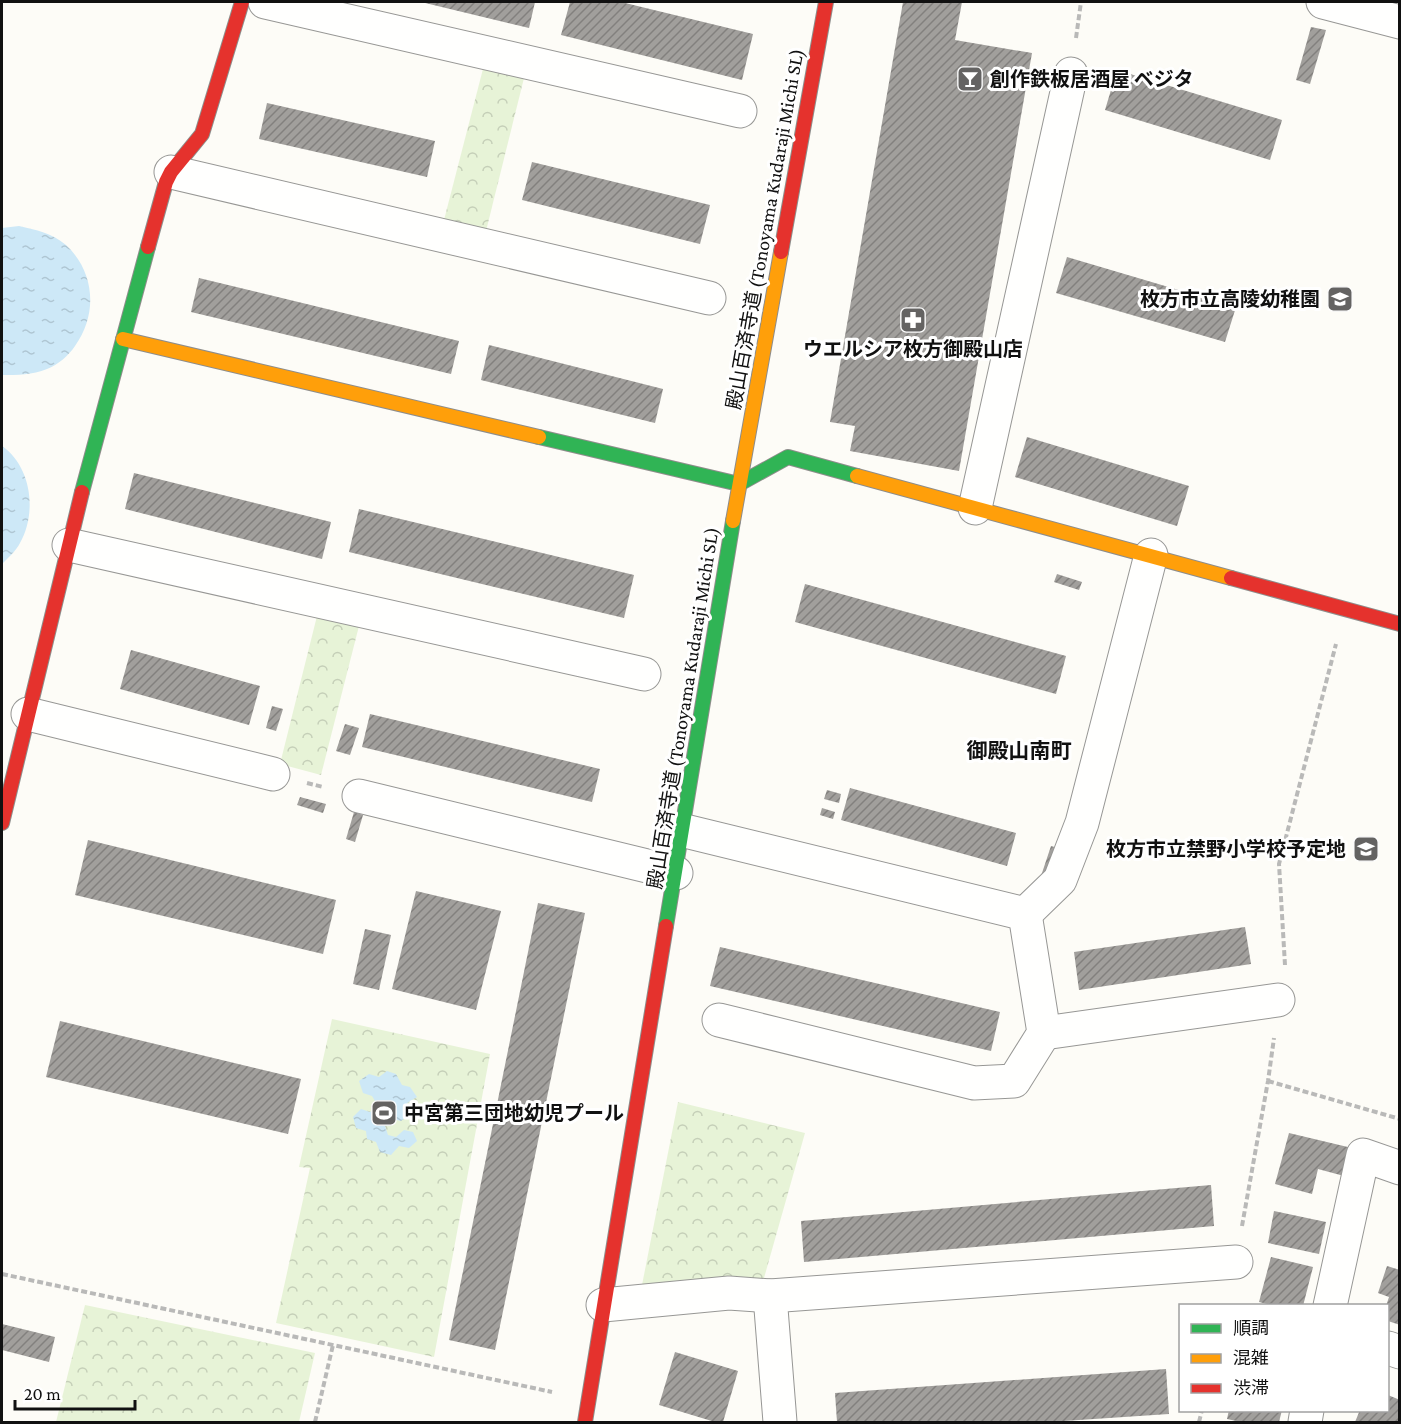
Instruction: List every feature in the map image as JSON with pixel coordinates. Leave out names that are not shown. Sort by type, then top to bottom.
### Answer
[{"type":"street","points":[[2,823],[69,545],[123,339],[171,172],[202,134],[242,2]]},
{"type":"street","points":[[265,2],[740,111]]},
{"type":"street","name":"殿山百済寺道 (Tonoyama Kudaraji Michi SL)","points":[[585,1422],[739,484],[826,2]]},
{"type":"street","points":[[1323,2],[1400,22]]},
{"type":"street","points":[[975,508],[1071,74]]},
{"type":"street","points":[[171,172],[709,298]]},
{"type":"street","points":[[123,339],[739,484],[788,457],[1400,624]]},
{"type":"street","points":[[69,545],[644,674]]},
{"type":"street","points":[[1025,914],[1060,880],[1082,823],[1150,555]]},
{"type":"street","points":[[28,714],[273,774]]},
{"type":"street","points":[[358,796],[676,873]]},
{"type":"street","points":[[681,830],[1025,914]]},
{"type":"street","points":[[719,1020],[974,1083],[1014,1081],[1044,1033],[1025,914]]},
{"type":"street","points":[[1044,1033],[1278,1000]]},
{"type":"street","points":[[1330,1304],[1363,1155],[1400,1168]]},
{"type":"street","points":[[603,1305],[729,1293],[770,1296],[1236,1263]]},
{"type":"street","points":[[770,1296],[780,1422]]},
{"type":"path","points":[[1236,1263],[1268,1081],[1285,964],[1279,864],[1345,609]]},
{"type":"path","points":[[273,774],[358,796]]},
{"type":"path","points":[[1268,1081],[1400,1119]]},
{"type":"path","points":[[2,1274],[588,1400]]},
{"type":"path","points":[[315,1422],[333,1345]]},
{"type":"green space","points":[[484,65],[525,74],[486,231],[444,220]]},
{"type":"green space","points":[[317,616],[359,626],[321,775],[280,764]]},
{"type":"green space","points":[[332,1019],[490,1054],[434,1357],[276,1323],[310,1168],[299,1167]]},
{"type":"green space","points":[[678,1102],[805,1133],[764,1278],[642,1285]]},
{"type":"green space","points":[[85,1305],[315,1353],[299,1422],[56,1422]]},
{"type":"water","points":[[19,226],[44,232],[66,245],[76,256],[88,280],[90,307],[82,334],[73,349],[59,362],[36,372],[2,375],[2,228]]},
{"type":"water","points":[[2,446],[20,466],[29,491],[30,505],[29,518],[20,543],[2,564]]},
{"type":"water","name":"中宮第三団地幼児プール","points":[[387,1071],[396,1074],[402,1085],[410,1087],[417,1097],[407,1103],[411,1114],[401,1121],[393,1119],[385,1126],[388,1135],[396,1137],[404,1130],[413,1132],[417,1141],[409,1148],[399,1146],[391,1155],[380,1152],[376,1142],[367,1139],[366,1131],[356,1128],[353,1117],[361,1109],[370,1112],[378,1106],[372,1096],[363,1093],[359,1081],[369,1074],[379,1077]]},
{"type":"building","points":[[421,2],[535,2],[529,28]]},
{"type":"building","points":[[570,2],[621,2],[753,34],[742,80],[561,35]]},
{"type":"building","points":[[903,2],[962,2],[955,40],[1032,53],[959,471],[850,451],[855,426],[830,422]]},
{"type":"building","points":[[1311,27],[1326,30],[1310,84],[1296,80]]},
{"type":"building","points":[[1117,70],[1282,120],[1270,160],[1105,110]]},
{"type":"building","points":[[267,103],[435,141],[427,177],[259,139]]},
{"type":"building","points":[[532,162],[710,205],[700,244],[522,200]]},
{"type":"building","points":[[1067,257],[1236,307],[1225,342],[1056,293]]},
{"type":"building","points":[[199,278],[459,341],[451,374],[191,312]]},
{"type":"building","points":[[489,345],[663,389],[655,423],[481,380]]},
{"type":"building","points":[[1027,437],[1189,486],[1177,526],[1015,477]]},
{"type":"building","points":[[134,473],[331,522],[322,559],[125,509]]},
{"type":"building","points":[[359,509],[634,575],[624,618],[349,552]]},
{"type":"building","points":[[1057,574],[1082,582],[1079,590],[1054,582]]},
{"type":"building","points":[[805,584],[1066,656],[1056,694],[795,622]]},
{"type":"building","points":[[131,650],[260,686],[249,725],[120,689]]},
{"type":"building","points":[[272,706],[283,709],[276,731],[266,728]]},
{"type":"building","points":[[370,714],[600,769],[592,802],[362,747]]},
{"type":"building","points":[[345,724],[359,728],[350,755],[336,751]]},
{"type":"building","points":[[850,788],[1016,833],[1007,866],[841,820]]},
{"type":"building","points":[[827,790],[841,794],[839,803],[824,799]]},
{"type":"building","points":[[300,797],[326,804],[323,813],[297,805]]},
{"type":"building","points":[[822,808],[835,812],[833,819],[820,815]]},
{"type":"building","points":[[354,812],[363,815],[355,842],[346,839]]},
{"type":"building","points":[[88,840],[336,900],[323,954],[75,895]]},
{"type":"building","points":[[1051,846],[1061,849],[1051,879],[1041,876]]},
{"type":"building","points":[[416,891],[501,911],[476,1010],[392,989]]},
{"type":"building","points":[[538,903],[585,913],[495,1350],[449,1340]]},
{"type":"building","points":[[1245,927],[1251,964],[1079,990],[1074,952]]},
{"type":"building","points":[[365,929],[391,935],[379,990],[353,984]]},
{"type":"building","points":[[720,947],[1000,1012],[991,1051],[710,986]]},
{"type":"building","points":[[60,1021],[301,1079],[288,1134],[46,1077]]},
{"type":"building","points":[[1289,1133],[1352,1148],[1344,1176],[1318,1169],[1312,1194],[1275,1184]]},
{"type":"building","points":[[1211,1185],[1214,1226],[804,1262],[801,1221]]},
{"type":"building","points":[[1274,1211],[1326,1222],[1319,1254],[1268,1243]]},
{"type":"building","points":[[1271,1257],[1313,1267],[1304,1304],[1259,1302]]},
{"type":"building","points":[[1387,1266],[1400,1270],[1400,1325],[1389,1321],[1389,1304],[1387,1304],[1389,1297],[1378,1293]]},
{"type":"building","points":[[2,1324],[55,1337],[49,1362],[2,1350]]},
{"type":"building","points":[[675,1352],[738,1371],[723,1422],[715,1422],[659,1405]]},
{"type":"building","points":[[1166,1369],[1169,1414],[1049,1422],[837,1422],[835,1393]]},
{"type":"building","points":[[1389,1395],[1400,1400],[1400,1422],[1355,1422],[1359,1412],[1389,1412]]},
{"type":"building","points":[[1229,1412],[1282,1412],[1279,1422],[1241,1422],[1227,1419]]},
{"type":"traffic: fast","points":[[82,492],[148,247]]},
{"type":"traffic: fast","points":[[539,437],[739,484],[788,457],[857,476]]},
{"type":"traffic: fast","points":[[666,926],[733,521]]},
{"type":"traffic: slow","points":[[733,521],[781,252]]},
{"type":"traffic: slow","points":[[123,339],[539,437]]},
{"type":"traffic: slow","points":[[857,476],[1231,578]]},
{"type":"traffic: jam","points":[[148,247],[166,182],[171,172],[202,134],[242,2]]},
{"type":"traffic: jam","points":[[781,252],[826,2]]},
{"type":"traffic: jam","points":[[2,823],[82,492]]},
{"type":"traffic: jam","points":[[1231,578],[1400,624]]},
{"type":"traffic: jam","points":[[585,1422],[666,926]]},
{"type":"place","name":"創作鉄板居酒屋 ベジタ","points":[[970,79]]},
{"type":"place","name":"枚方市立高陵幼稚園","points":[[1340,299]]},
{"type":"place","name":"ウエルシア枚方御殿山店","points":[[913,320]]},
{"type":"place","name":"枚方市立禁野小学校予定地","points":[[1366,849]]},
{"type":"place","name":"中宮第三団地幼児プール","points":[[384,1113]]},
{"type":"district","name":"御殿山南町","points":[[1019,751]]}]
